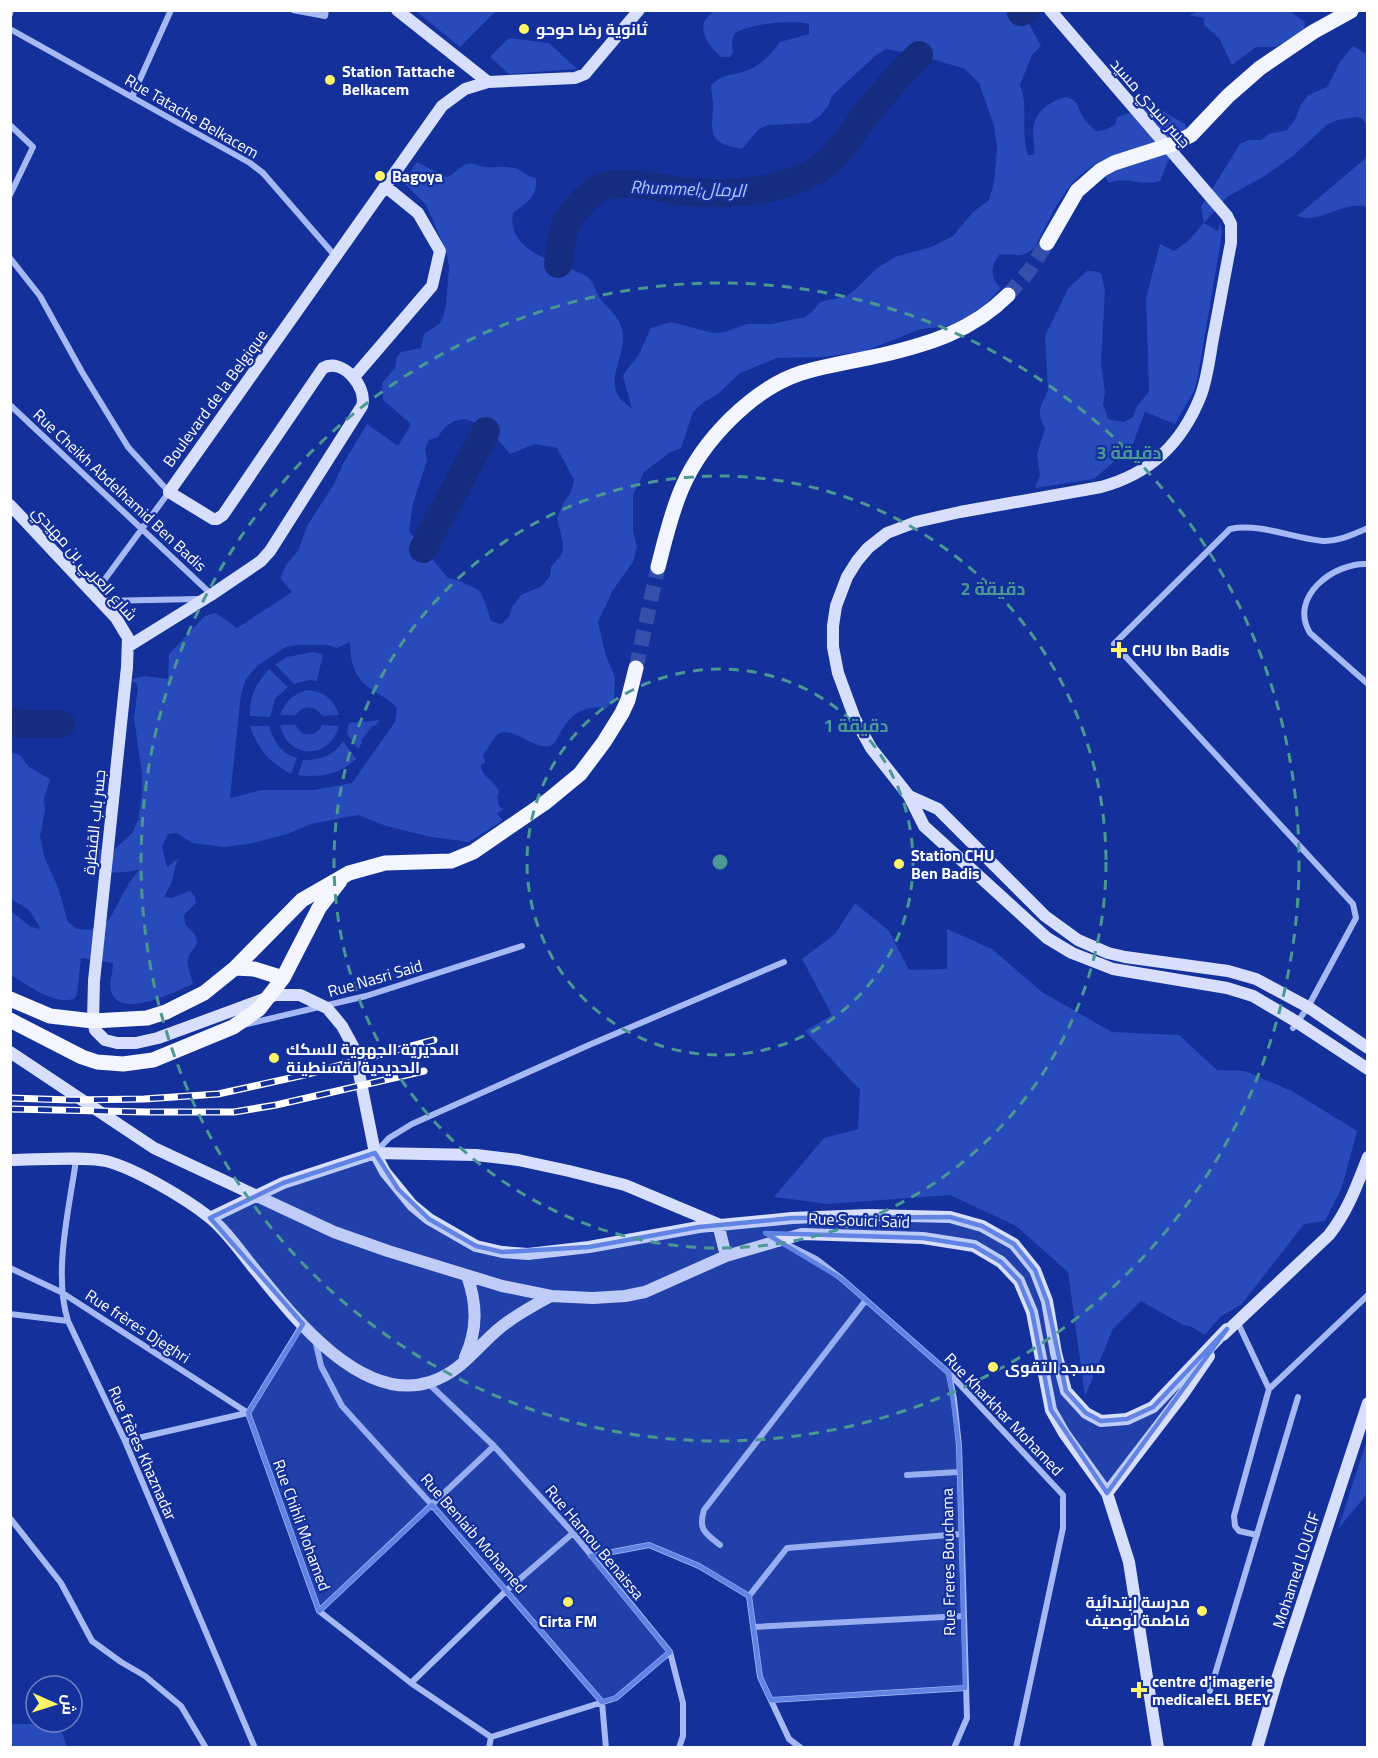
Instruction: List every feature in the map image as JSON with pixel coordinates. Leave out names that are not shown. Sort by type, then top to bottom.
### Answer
[{"type":"main road","points":[[397,10],[489,82]]},
{"type":"main road","name":"Boulevard de la Belgique","points":[[354,377],[334,365],[323,368],[223,514],[217,519],[206,515],[169,492],[442,106],[465,89],[489,82],[575,78],[585,74],[639,10]]},
{"type":"main road","name":"جسر سيدي مسيد","points":[[909,796],[871,748],[855,719],[838,673],[833,647],[833,626],[841,591],[857,561],[868,548],[887,533],[916,522],[960,512],[1101,488],[1121,482],[1153,464],[1167,450],[1189,419],[1201,395],[1232,243],[1231,224],[1227,216],[1050,10]]},
{"type":"main road","points":[[1047,243],[1077,191],[1101,170],[1114,162],[1183,140],[1191,135],[1244,82],[1279,54],[1352,11]]},
{"type":"main road","points":[[129,646],[208,597],[261,561],[270,551],[362,406],[364,394],[354,377],[432,286],[440,251],[418,213],[387,184]]},
{"type":"main road","points":[[658,567],[675,505],[690,471],[711,440],[747,405],[769,389],[800,374],[944,338],[984,317],[1008,295]]},
{"type":"main road","name":"شارع العربي بن مهيدي","points":[[10,506],[123,627],[129,646]]},
{"type":"main road","name":"جسر باب القنطرة","points":[[93,1021],[94,981],[129,646]]},
{"type":"main road","points":[[10,999],[50,1016],[93,1021],[147,1018],[166,1012],[204,993],[235,968],[302,900],[349,873],[385,862],[451,861],[473,852],[518,822],[580,774],[613,729],[625,706],[636,668]]},
{"type":"main road","points":[[909,796],[938,810],[1045,916],[1078,940],[1108,953],[1125,957],[1228,971],[1269,984],[1308,1007],[1368,1048]]},
{"type":"main road","points":[[909,796],[924,826],[1034,927],[1059,946],[1113,969],[1241,992],[1260,999],[1295,1025],[1368,1069]]},
{"type":"main road","points":[[10,1020],[82,1057],[97,1062],[123,1064],[153,1060],[233,1027],[259,1009],[283,978],[319,908],[349,873]]},
{"type":"main road","points":[[235,968],[254,969],[283,978]]},
{"type":"main road","points":[[93,1021],[95,1030],[105,1040],[117,1043],[136,1043],[158,1038],[275,995],[300,995],[327,1008],[342,1026],[354,1048],[375,1153],[398,1190],[429,1219],[476,1246],[502,1252],[528,1254],[590,1247],[718,1224],[792,1218],[869,1215],[950,1217],[982,1226],[1014,1244],[1035,1270],[1047,1301],[1056,1353],[1066,1391],[1086,1413],[1101,1420],[1127,1419],[1153,1407],[1236,1320],[1329,1235],[1342,1219],[1368,1157]]},
{"type":"main road","name":"Rue Souici Saïd","points":[[10,1052],[154,1148],[334,1232],[502,1286],[551,1296],[594,1298],[625,1296],[645,1292],[726,1256],[802,1234],[923,1238],[974,1246],[1001,1262],[1019,1281],[1032,1312],[1051,1410],[1064,1433],[1107,1493],[1129,1562],[1158,1748]]},
{"type":"main road","points":[[210,1218],[283,1184],[375,1153],[476,1155],[518,1160],[625,1185],[718,1224]]},
{"type":"main road","points":[[10,1160],[105,1161],[135,1173],[185,1201],[210,1218],[234,1242],[255,1270],[315,1337],[360,1373],[376,1380],[410,1385],[428,1383],[444,1377],[459,1368],[501,1327],[551,1296]]},
{"type":"main road","points":[[718,1224],[726,1256]]},
{"type":"main road","points":[[459,1368],[472,1339],[475,1323],[473,1291],[467,1276]]},
{"type":"main road","points":[[1107,1493],[1184,1394],[1227,1329]]},
{"type":"main road","name":"Mohamed LOUCIF","points":[[1257,1748],[1278,1676],[1368,1403]]},
{"type":"street","points":[[132,97],[171,10]]},
{"type":"street","points":[[293,10],[325,16],[326,10]]},
{"type":"street","name":"Rue Tatache Belkacem","points":[[10,29],[250,163],[263,173],[336,257]]},
{"type":"street","points":[[10,125],[33,147],[10,195]]},
{"type":"street","points":[[10,258],[40,296],[128,447],[169,492],[97,598]]},
{"type":"street","name":"Rue Cheikh Abdelhamid Ben Badis","points":[[10,405],[142,529],[208,597]]},
{"type":"street","points":[[1295,1025],[1308,1007],[1356,918],[1353,904],[1114,644],[1230,529],[1244,526],[1323,541],[1339,539],[1368,528]]},
{"type":"street","points":[[1368,564],[1347,566],[1325,578],[1311,592],[1304,610],[1304,622],[1310,633],[1368,684]]},
{"type":"street","points":[[97,598],[208,597]]},
{"type":"street","name":"Rue Nasri Said","points":[[233,1027],[366,996],[522,946]]},
{"type":"street","points":[[375,1153],[389,1138],[412,1124],[784,962]]},
{"type":"street","name":"Rue frères Khaznadar","points":[[76,1160],[62,1262],[61,1292],[68,1322],[125,1441],[255,1748]]},
{"type":"street","name":"Rue Kharkhar Mohamed","points":[[779,1240],[816,1259],[949,1373],[1063,1495],[1063,1528],[1016,1748]]},
{"type":"street","name":"Rue frères Djeghri","points":[[10,1268],[61,1292],[248,1413]]},
{"type":"street","points":[[1257,1535],[1239,1531],[1235,1526],[1234,1516],[1269,1389],[1368,1295]]},
{"type":"street","points":[[720,1545],[704,1532],[700,1522],[704,1510],[866,1300]]},
{"type":"street","points":[[10,1314],[68,1322]]},
{"type":"street","points":[[1236,1320],[1269,1389]]},
{"type":"street","points":[[125,1441],[248,1413],[303,1324]]},
{"type":"street","name":"Rue Benlaib Mohamed","points":[[315,1337],[321,1366],[342,1406],[432,1505],[602,1702]]},
{"type":"street","name":"Rue Freres Bouchama","points":[[949,1373],[954,1399],[959,1472],[965,1688],[968,1718],[954,1748]]},
{"type":"street","name":"Rue Hamou Benaissa","points":[[428,1383],[494,1446],[573,1533],[670,1652],[683,1703],[683,1736],[679,1748]]},
{"type":"street","points":[[1210,1691],[1298,1396]]},
{"type":"street","name":"Rue Chihli Mohamed","points":[[248,1413],[319,1611],[411,1683],[490,1737]]},
{"type":"street","points":[[319,1611],[494,1446]]},
{"type":"street","points":[[907,1475],[959,1472]]},
{"type":"street","points":[[10,1518],[61,1583],[92,1641],[145,1676],[181,1706],[206,1748]]},
{"type":"street","points":[[411,1683],[506,1591],[573,1533]]},
{"type":"street","points":[[801,1748],[789,1739],[760,1677],[749,1596],[787,1548],[961,1534]]},
{"type":"street","points":[[591,1556],[649,1545],[699,1566],[749,1596]]},
{"type":"street","points":[[753,1627],[963,1616]]},
{"type":"street","points":[[489,1748],[490,1737],[616,1698],[670,1652]]},
{"type":"street","points":[[771,1700],[965,1688]]},
{"type":"street","points":[[602,1702],[606,1748]]},
{"type":"highlighted area","points":[[375,1153],[398,1189],[429,1219],[476,1246],[502,1252],[589,1247],[699,1227],[792,1218],[950,1217],[982,1226],[1014,1244],[1035,1270],[1047,1301],[1066,1391],[1086,1413],[1101,1421],[1127,1419],[1153,1407],[1227,1329],[1107,1493],[1051,1410],[1032,1312],[1019,1281],[1001,1262],[974,1246],[923,1238],[765,1233],[842,1279],[949,1373],[959,1446],[965,1688],[771,1700],[760,1677],[749,1596],[699,1566],[649,1545],[591,1556],[670,1652],[616,1698],[602,1702],[432,1505],[319,1611],[248,1413],[303,1324],[210,1218],[283,1183]]},
{"type":"shaded area","points":[[717,10],[1022,11],[1041,46],[1032,55],[1020,85],[1024,102],[1028,155],[1034,155],[1034,123],[1040,113],[1044,108],[1066,97],[1075,102],[1090,126],[1096,131],[1115,125],[1117,117],[1152,105],[1185,124],[1187,131],[1181,135],[1185,147],[1168,161],[1160,181],[1153,183],[1116,181],[1109,183],[1097,163],[1085,171],[1060,200],[1035,247],[1022,255],[999,255],[992,272],[1001,288],[985,305],[961,321],[949,326],[921,329],[865,351],[823,357],[777,358],[740,373],[718,394],[693,412],[681,448],[669,453],[644,472],[633,495],[633,531],[637,547],[633,562],[613,590],[598,622],[606,656],[615,677],[614,699],[606,709],[587,709],[576,714],[567,722],[554,743],[549,746],[536,744],[508,732],[497,735],[483,754],[485,762],[481,765],[483,772],[499,791],[497,797],[499,806],[503,809],[497,814],[503,820],[469,842],[431,837],[386,826],[358,815],[311,824],[287,834],[249,844],[223,847],[192,843],[177,833],[168,834],[162,847],[167,867],[179,858],[172,882],[164,897],[171,898],[190,891],[196,903],[184,915],[185,924],[196,936],[197,944],[188,960],[193,984],[149,1001],[125,1004],[116,1000],[111,991],[113,963],[81,958],[77,994],[74,999],[66,1000],[49,997],[11,975],[11,911],[31,927],[41,929],[29,910],[11,899],[11,752],[20,755],[29,767],[50,779],[44,799],[45,810],[40,837],[45,859],[58,887],[68,922],[77,929],[90,930],[109,920],[129,883],[139,870],[119,873],[103,870],[91,863],[88,853],[90,844],[99,849],[115,849],[132,833],[138,820],[142,774],[134,718],[138,688],[136,683],[129,680],[144,676],[168,679],[169,654],[205,616],[216,613],[237,628],[292,592],[280,578],[286,565],[298,551],[307,526],[334,484],[367,424],[398,446],[411,424],[383,400],[382,383],[395,368],[397,357],[401,352],[421,348],[424,334],[439,324],[446,305],[449,267],[446,250],[426,205],[403,182],[417,162],[447,177],[464,165],[472,163],[485,167],[515,168],[536,178],[533,195],[527,203],[513,213],[516,234],[521,242],[539,255],[588,277],[599,298],[618,320],[622,329],[623,342],[615,374],[616,390],[620,398],[632,409],[623,376],[638,356],[651,328],[671,322],[713,333],[725,332],[747,324],[772,324],[805,317],[820,302],[846,296],[877,268],[895,257],[931,247],[953,236],[973,212],[989,200],[994,182],[997,149],[994,126],[979,83],[965,69],[919,55],[886,49],[875,56],[832,96],[820,116],[809,123],[768,125],[759,129],[742,149],[719,142],[713,134],[712,127],[711,86],[723,77],[757,66],[780,42],[809,34],[809,24],[771,23],[740,30],[734,36],[733,52],[730,57],[721,57],[711,46],[704,33],[703,27],[709,15]],"holes":[[[463,419],[490,432],[510,454],[535,444],[557,448],[574,480],[571,492],[557,518],[563,543],[562,554],[551,567],[550,576],[542,586],[521,595],[512,607],[509,617],[501,624],[491,621],[479,590],[448,578],[409,531],[413,504],[427,460],[425,449],[429,440],[438,437],[451,423]],[[350,642],[353,664],[362,682],[397,708],[395,722],[352,783],[314,790],[262,790],[230,798],[241,694],[246,679],[258,665],[286,647],[327,645],[337,648]]]},
{"type":"shaded area","points":[[1202,10],[1290,11],[1305,22],[1304,30],[1276,47],[1256,47],[1232,65],[1219,38],[1204,25],[1204,18],[1189,15]]},
{"type":"shaded area","points":[[416,11],[496,11],[460,47]]},
{"type":"shaded area","points":[[509,38],[549,43],[577,69],[509,74],[490,57]]},
{"type":"shaded area","points":[[1353,46],[1367,54],[1367,126],[1363,119],[1356,117],[1328,124],[1293,156],[1263,177],[1227,197],[1204,223],[1201,207],[1240,144],[1249,140],[1261,140],[1269,134],[1287,130],[1308,95],[1327,87],[1340,62]]},
{"type":"shaded area","points":[[1367,157],[1367,207],[1349,207],[1314,217],[1297,216]]},
{"type":"shaded area","points":[[1220,222],[1222,232],[1220,246],[1197,381],[1194,391],[1175,424],[1145,412],[1132,446],[1094,479],[1035,488],[1040,475],[1037,454],[1045,429],[1040,417],[1040,408],[1048,390],[1045,336],[1069,287],[1087,271],[1101,273],[1105,290],[1101,364],[1105,392],[1103,404],[1108,419],[1124,422],[1133,417],[1137,406],[1149,392],[1146,298],[1160,244],[1174,251],[1188,241],[1204,223],[1218,231]]},
{"type":"shaded area","points":[[313,652],[323,654],[317,681],[309,680],[294,684],[275,664],[287,657]]},
{"type":"shaded area","points":[[269,669],[288,687],[275,699],[270,717],[250,716],[254,691]]},
{"type":"shaded area","points":[[306,690],[323,694],[331,700],[339,715],[322,716],[313,708],[305,708],[296,715],[280,715],[290,699]]},
{"type":"shaded area","points":[[380,720],[375,726],[373,725],[358,749],[347,734],[349,723]]},
{"type":"shaded area","points":[[280,725],[295,725],[302,733],[308,734],[314,734],[322,725],[339,726],[327,745],[318,750],[309,751],[300,750],[291,745]]},
{"type":"shaded area","points":[[250,726],[269,726],[279,746],[297,758],[291,774],[276,765],[265,754]]},
{"type":"shaded area","points":[[343,741],[356,759],[350,764],[329,774],[298,775],[303,760],[326,756]]},
{"type":"shaded area","points":[[855,903],[889,931],[909,970],[947,969],[947,929],[992,949],[1042,992],[1112,1032],[1179,1035],[1217,1070],[1245,1071],[1292,1091],[1357,1131],[1342,1187],[1325,1221],[1304,1224],[1242,1304],[1220,1317],[1205,1335],[1141,1301],[1113,1329],[1085,1396],[1068,1272],[1016,1226],[950,1195],[828,1204],[774,1197],[824,1138],[858,1129],[860,1090],[805,1031],[832,1015],[802,959],[835,934]]},
{"type":"shaded area","points":[[1367,1440],[1367,1494],[1338,1529]]},
{"type":"shaded area","points":[[11,1724],[24,1724],[24,1734],[62,1734],[67,1747],[11,1747]]},
{"type":"waterway","points":[[1021,12],[1025,10]]},
{"type":"waterway","name":"Rhummel;الرمال","points":[[558,264],[566,224],[581,203],[600,188],[609,185],[631,184],[687,192],[734,193],[782,185],[798,180],[821,168],[836,154],[879,98],[919,55]]},
{"type":"waterway","points":[[423,549],[486,431]]},
{"type":"waterway","points":[[10,721],[24,724],[61,724]]},
{"type":"tunnel","points":[[1008,295],[1029,271],[1047,243]]},
{"type":"tunnel","points":[[636,668],[658,567]]},
{"type":"railway","points":[[10,1098],[144,1099],[218,1094],[304,1075],[434,1040]]},
{"type":"railway","points":[[10,1109],[234,1112],[276,1105],[424,1071]]},
{"type":"place","name":"ثانوية رضا حوحو","points":[[524,29]]},
{"type":"place","name":"Station Tattache Belkacem","points":[[330,80]]},
{"type":"place","name":"Bagoya","points":[[380,176]]},
{"type":"place","name":"CHU Ibn Badis","points":[[1119,650]]},
{"type":"place","name":"Station CHU Ben Badis","points":[[899,864]]},
{"type":"place","name":"المديرية الجهوية للسكك الحديدية لقسنطينة","points":[[274,1058]]},
{"type":"place","name":"مسجد التقوى","points":[[993,1367]]},
{"type":"place","name":"Cirta FM","points":[[568,1602]]},
{"type":"place","name":"مدرسة ابتدائية فاطمة لوصيف","points":[[1202,1611]]},
{"type":"place","name":"centre d'imagerie medicaleEL BEEY","points":[[1139,1690]]}]
